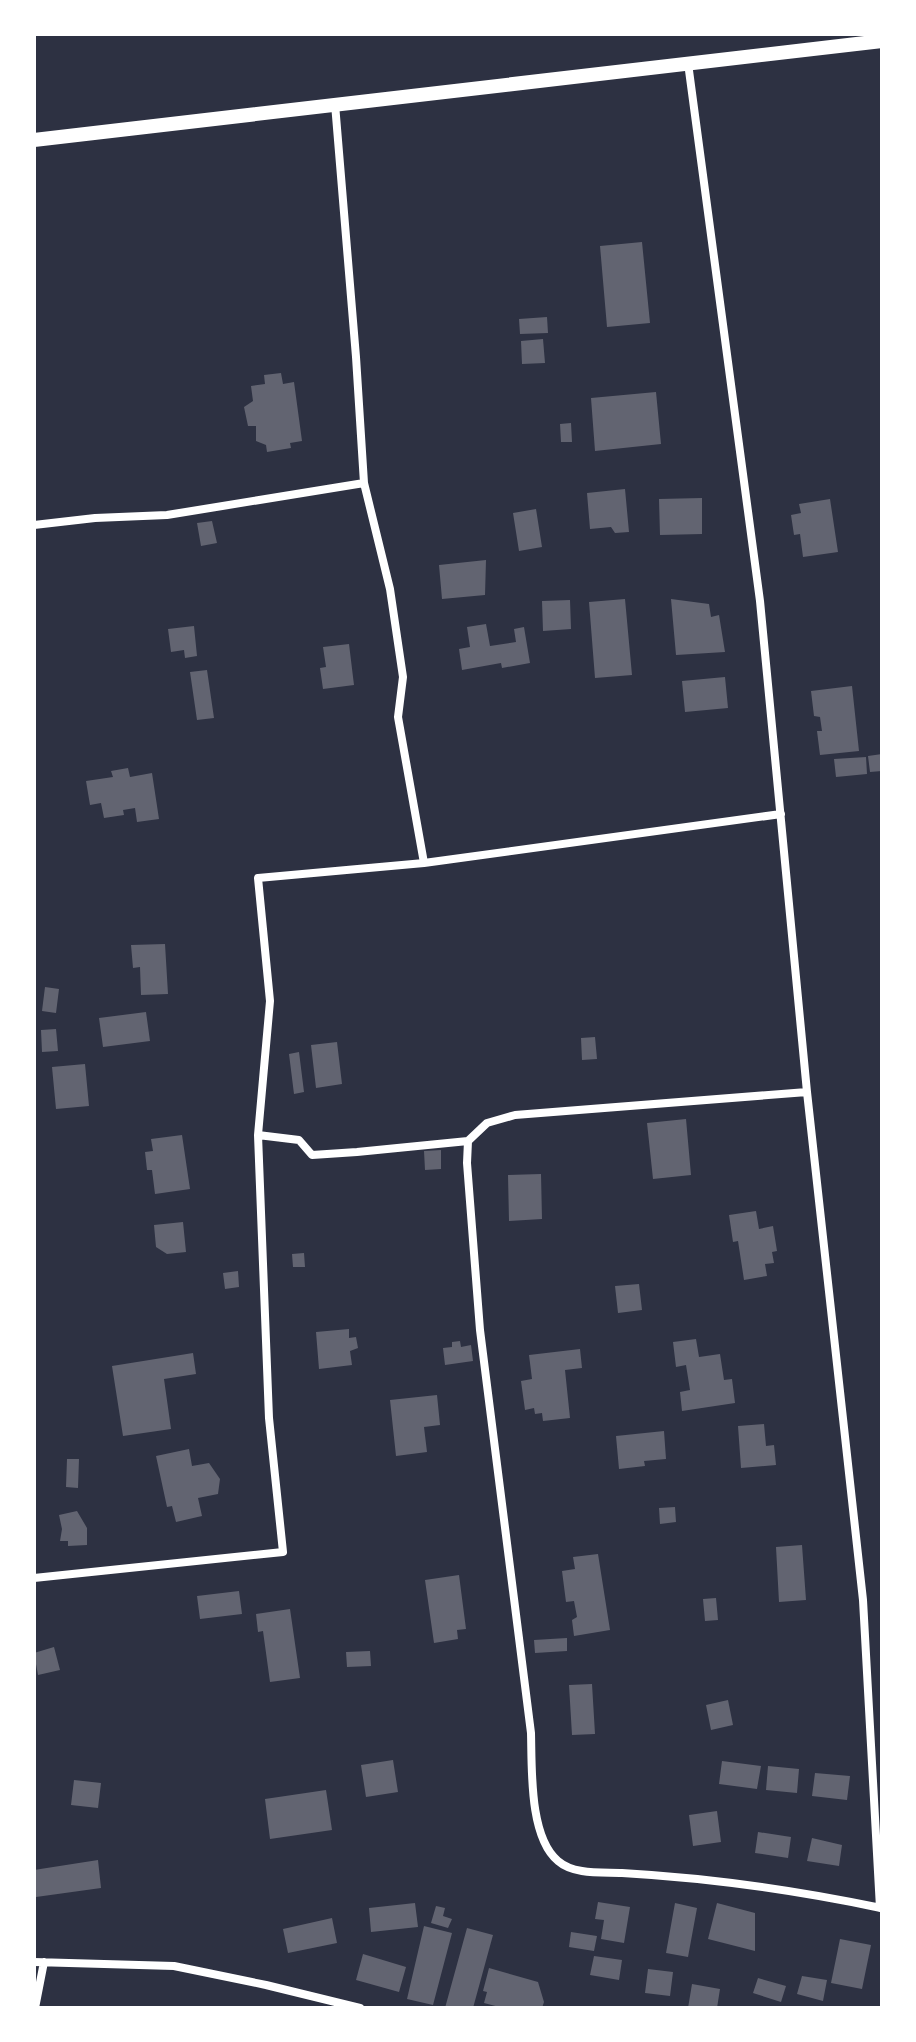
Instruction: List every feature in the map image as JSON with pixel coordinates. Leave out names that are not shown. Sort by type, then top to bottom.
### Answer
[{"type":"street","points":[[34,140],[882,41]]},
{"type":"street","points":[[468,1141],[480,1330],[531,1733],[535,1806],[546,1847],[558,1862],[577,1871],[676,1876],[767,1886],[881,1908],[863,1600],[807,1092],[760,601],[688,63]]},
{"type":"street","points":[[335,104],[364,483],[390,589],[403,677],[398,717],[424,863]]},
{"type":"street","points":[[34,525],[95,518],[167,515],[364,483]]},
{"type":"street","points":[[34,1578],[283,1552],[269,1418],[258,1135],[270,1001],[258,878],[424,863],[781,814]]},
{"type":"street","points":[[258,1135],[299,1140],[312,1155],[357,1152],[468,1141],[487,1123],[515,1115],[807,1092]]},
{"type":"street","points":[[35,2008],[39,1962],[174,1966],[360,2008]]},
{"type":"building","points":[[642,242],[650,323],[607,327],[600,246]]},
{"type":"building","points":[[547,317],[548,333],[520,334],[519,319]]},
{"type":"building","points":[[543,339],[545,363],[522,364],[521,341]]},
{"type":"building","points":[[281,373],[283,384],[294,382],[302,441],[290,443],[291,448],[267,452],[266,445],[256,441],[256,426],[248,426],[244,407],[253,401],[251,386],[265,384],[264,375]]},
{"type":"building","points":[[656,392],[661,444],[595,451],[591,398]]},
{"type":"building","points":[[571,423],[572,442],[561,442],[560,424]]},
{"type":"building","points":[[625,489],[629,532],[615,533],[611,527],[590,529],[587,493]]},
{"type":"building","points":[[702,498],[702,534],[660,535],[659,499]]},
{"type":"building","points":[[830,499],[838,552],[803,557],[800,534],[794,535],[791,515],[801,513],[799,504]]},
{"type":"building","points":[[536,509],[542,547],[519,551],[513,513]]},
{"type":"building","points":[[212,521],[217,543],[201,546],[197,523]]},
{"type":"building","points":[[486,560],[485,595],[442,599],[439,565]]},
{"type":"building","points":[[625,599],[632,675],[595,678],[589,602]]},
{"type":"building","points":[[671,599],[709,604],[711,617],[719,615],[725,652],[676,655]]},
{"type":"building","points":[[570,600],[571,629],[543,631],[542,601]]},
{"type":"building","points":[[486,624],[490,646],[516,642],[514,629],[524,627],[530,663],[502,668],[501,663],[462,670],[459,649],[470,647],[467,627]]},
{"type":"building","points":[[194,626],[197,656],[185,658],[184,650],[171,652],[168,629]]},
{"type":"building","points":[[349,644],[354,685],[323,689],[320,668],[326,667],[323,647]]},
{"type":"building","points":[[207,670],[214,718],[197,720],[190,672]]},
{"type":"building","points":[[725,677],[728,708],[685,712],[682,681]]},
{"type":"building","points":[[852,686],[859,751],[820,755],[817,731],[822,731],[820,717],[814,716],[811,691]]},
{"type":"building","points":[[882,754],[882,771],[870,772],[868,756]]},
{"type":"building","points":[[866,757],[867,774],[836,777],[834,759]]},
{"type":"building","points":[[128,768],[130,777],[152,773],[159,819],[137,822],[135,808],[123,810],[124,815],[104,818],[101,803],[90,805],[86,781],[113,777],[111,771]]},
{"type":"building","points":[[165,944],[168,994],[141,995],[140,967],[133,968],[131,945]]},
{"type":"building","points":[[45,987],[59,989],[56,1013],[42,1011]]},
{"type":"building","points":[[146,1012],[150,1041],[103,1047],[99,1018]]},
{"type":"building","points":[[56,1029],[58,1051],[42,1052],[41,1030]]},
{"type":"building","points":[[595,1037],[597,1059],[582,1060],[581,1038]]},
{"type":"building","points":[[337,1042],[342,1084],[316,1088],[311,1045]]},
{"type":"building","points":[[299,1052],[304,1092],[294,1094],[289,1054]]},
{"type":"building","points":[[85,1064],[89,1106],[56,1109],[52,1067]]},
{"type":"building","points":[[686,1119],[691,1175],[653,1179],[647,1123]]},
{"type":"building","points":[[182,1135],[190,1189],[155,1194],[152,1170],[147,1170],[145,1152],[153,1151],[151,1139]]},
{"type":"building","points":[[441,1150],[441,1169],[425,1170],[424,1151]]},
{"type":"building","points":[[541,1174],[542,1219],[509,1221],[508,1175]]},
{"type":"building","points":[[756,1211],[759,1229],[773,1226],[777,1251],[772,1252],[774,1263],[765,1264],[767,1276],[744,1280],[738,1241],[733,1242],[729,1215]]},
{"type":"building","points":[[183,1222],[186,1252],[167,1254],[156,1247],[154,1225]]},
{"type":"building","points":[[304,1253],[305,1267],[293,1267],[292,1254]]},
{"type":"building","points":[[238,1271],[239,1287],[225,1289],[223,1273]]},
{"type":"building","points":[[639,1284],[642,1310],[618,1313],[615,1286]]},
{"type":"building","points":[[349,1329],[349,1338],[356,1337],[358,1348],[350,1351],[352,1365],[319,1369],[316,1332]]},
{"type":"building","points":[[696,1339],[699,1357],[720,1354],[724,1380],[732,1379],[735,1403],[682,1411],[680,1392],[690,1390],[686,1365],[676,1367],[673,1342]]},
{"type":"building","points":[[460,1341],[461,1347],[471,1345],[473,1361],[445,1365],[443,1348],[452,1347],[452,1342]]},
{"type":"building","points":[[580,1349],[582,1368],[565,1370],[570,1418],[543,1421],[542,1413],[535,1414],[534,1408],[525,1410],[521,1381],[532,1379],[529,1355]]},
{"type":"building","points":[[193,1353],[196,1374],[164,1379],[171,1429],[123,1436],[112,1366]]},
{"type":"building","points":[[437,1395],[440,1425],[424,1427],[427,1452],[396,1456],[390,1400]]},
{"type":"building","points":[[764,1424],[766,1446],[774,1445],[776,1465],[741,1468],[738,1426]]},
{"type":"building","points":[[664,1431],[666,1459],[644,1461],[645,1466],[619,1469],[616,1436]]},
{"type":"building","points":[[189,1449],[192,1466],[209,1463],[220,1479],[218,1494],[198,1498],[202,1516],[176,1522],[172,1506],[167,1507],[156,1456]]},
{"type":"building","points":[[67,1459],[79,1459],[78,1488],[66,1487]]},
{"type":"building","points":[[675,1507],[676,1522],[660,1524],[659,1508]]},
{"type":"building","points":[[77,1511],[87,1528],[87,1545],[68,1546],[68,1541],[60,1541],[62,1529],[59,1515]]},
{"type":"building","points":[[802,1545],[806,1600],[779,1602],[776,1547]]},
{"type":"building","points":[[598,1554],[610,1630],[574,1636],[572,1620],[577,1617],[574,1601],[566,1602],[562,1571],[575,1569],[573,1557]]},
{"type":"building","points":[[459,1575],[466,1629],[457,1630],[458,1639],[434,1643],[425,1580]]},
{"type":"building","points":[[239,1591],[242,1614],[200,1619],[197,1596]]},
{"type":"building","points":[[716,1598],[718,1620],[705,1621],[703,1599]]},
{"type":"building","points":[[290,1609],[300,1678],[270,1682],[263,1631],[258,1632],[256,1614]]},
{"type":"building","points":[[567,1638],[567,1651],[535,1653],[534,1640]]},
{"type":"building","points":[[54,1647],[60,1670],[38,1675],[34,1653]]},
{"type":"building","points":[[370,1651],[371,1666],[347,1667],[346,1652]]},
{"type":"building","points":[[592,1684],[595,1734],[572,1735],[569,1685]]},
{"type":"building","points":[[728,1700],[733,1725],[711,1730],[706,1705]]},
{"type":"building","points":[[393,1760],[398,1792],[366,1797],[361,1765]]},
{"type":"building","points":[[722,1761],[761,1766],[757,1789],[719,1784]]},
{"type":"building","points":[[768,1766],[799,1769],[797,1793],[766,1790]]},
{"type":"building","points":[[815,1773],[850,1776],[847,1800],[812,1796]]},
{"type":"building","points":[[74,1780],[101,1783],[98,1808],[71,1805]]},
{"type":"building","points":[[326,1790],[332,1830],[270,1839],[265,1799]]},
{"type":"building","points":[[717,1811],[721,1842],[693,1846],[689,1815]]},
{"type":"building","points":[[758,1832],[791,1837],[788,1858],[755,1853]]},
{"type":"building","points":[[812,1838],[842,1845],[839,1866],[807,1861]]},
{"type":"building","points":[[98,1860],[101,1888],[36,1897],[34,1870]]},
{"type":"building","points":[[598,1902],[630,1907],[624,1943],[601,1939],[604,1920],[595,1919]]},
{"type":"building","points":[[415,1903],[418,1927],[371,1932],[369,1908]]},
{"type":"building","points":[[675,1903],[697,1908],[688,1957],[666,1953]]},
{"type":"building","points":[[717,1903],[755,1913],[755,1951],[708,1939]]},
{"type":"building","points":[[436,1906],[445,1908],[443,1916],[452,1919],[448,1928],[431,1923]]},
{"type":"building","points":[[332,1918],[337,1943],[288,1953],[283,1929]]},
{"type":"building","points":[[424,1926],[452,1933],[433,2005],[407,1999]]},
{"type":"building","points":[[467,1928],[493,1935],[473,2008],[445,2008]]},
{"type":"building","points":[[571,1932],[597,1936],[594,1951],[569,1947]]},
{"type":"building","points":[[840,1939],[871,1945],[862,1989],[831,1983]]},
{"type":"building","points":[[363,1954],[406,1967],[399,1992],[356,1980]]},
{"type":"building","points":[[594,1956],[622,1960],[619,1980],[590,1975]]},
{"type":"building","points":[[489,1968],[538,1982],[544,2002],[542,2008],[503,2008],[484,2003],[487,1992],[483,1991]]},
{"type":"building","points":[[648,1969],[673,1972],[670,1996],[645,1993]]},
{"type":"building","points":[[802,1976],[827,1980],[823,2001],[797,1994]]},
{"type":"building","points":[[758,1978],[786,1986],[781,2002],[753,1993]]},
{"type":"building","points":[[692,1984],[720,1989],[717,2008],[688,2008]]}]
